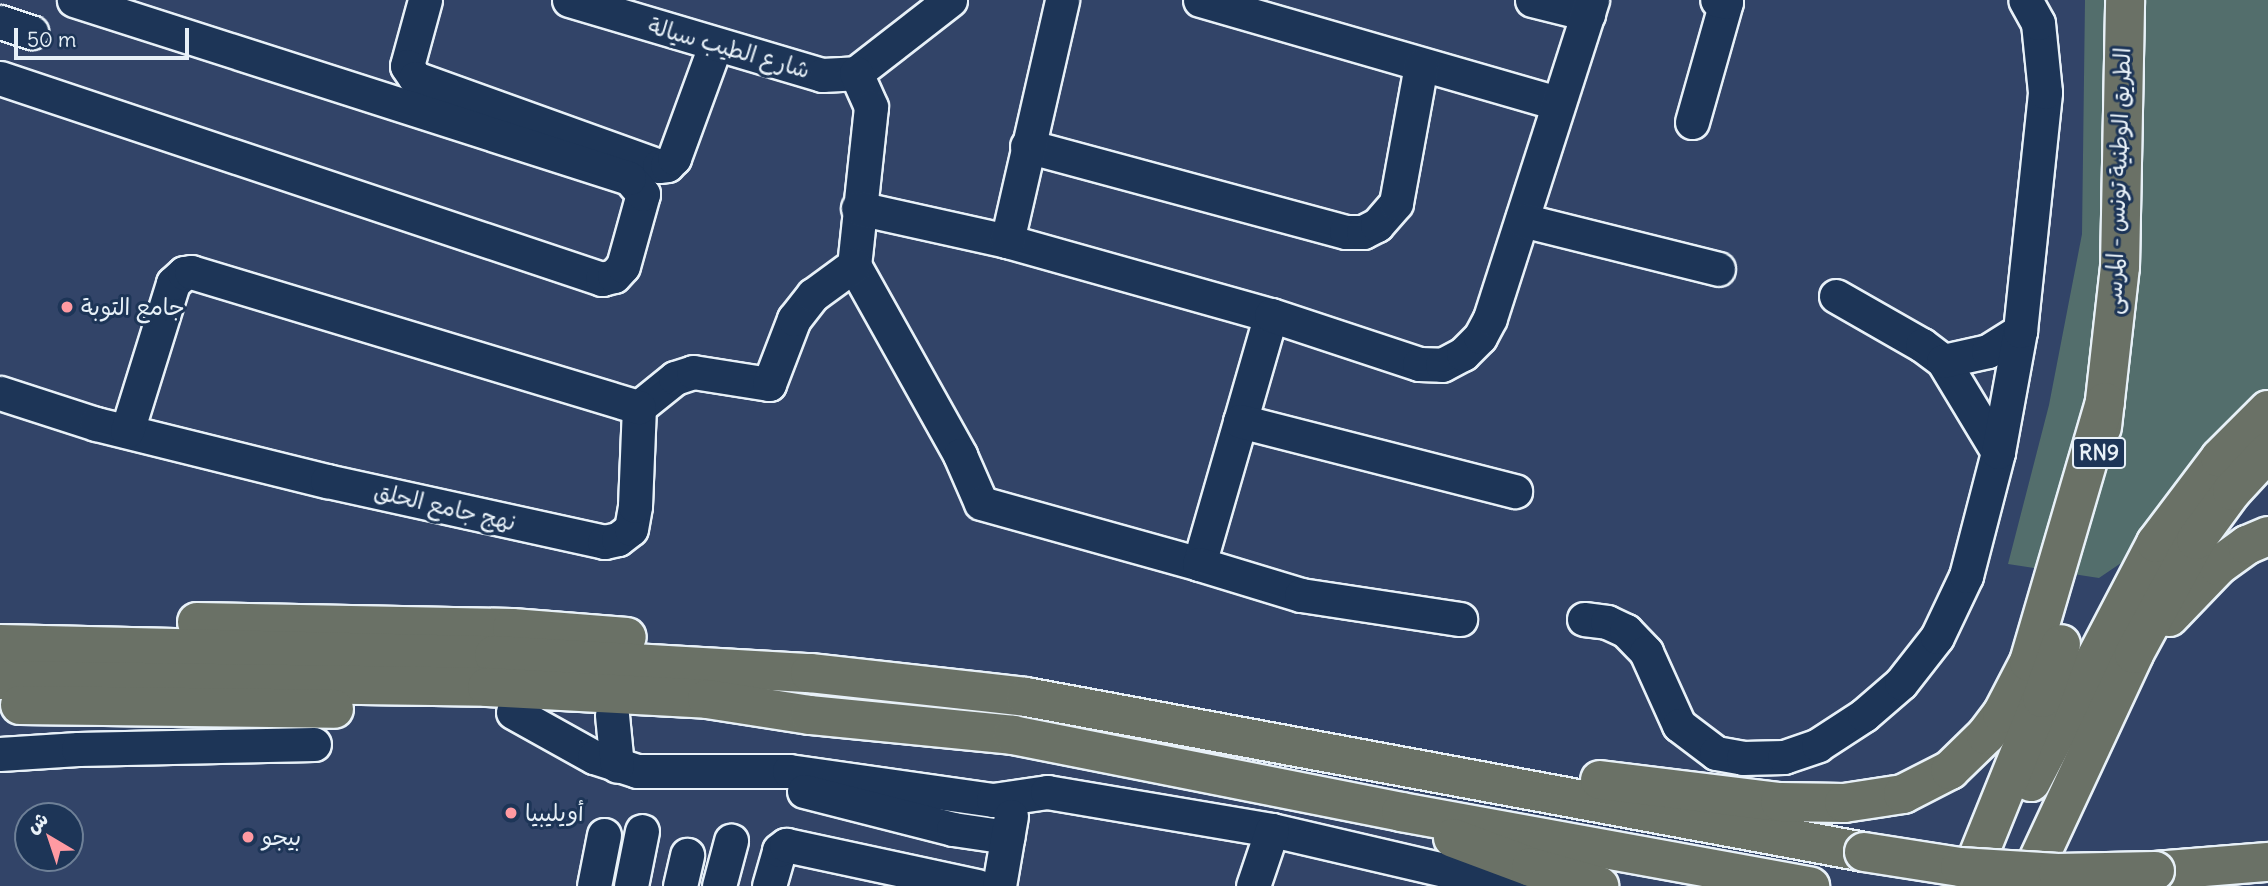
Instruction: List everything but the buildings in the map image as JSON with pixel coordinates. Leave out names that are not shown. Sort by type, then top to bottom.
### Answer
[{"type":"highway","points":[[2116,0],[2122,57]]},
{"type":"highway","name":"الطريق الوطنية تونس - المرسى","points":[[1968,882],[2062,641],[2091,525],[2120,267],[2122,57],[2126,0]]},
{"type":"highway","points":[[1302,750],[1383,752],[1790,803],[1877,800],[1927,784],[1950,770],[1986,735],[2017,687],[2029,662],[2105,402]]},
{"type":"highway","name":"RN9","points":[[1968,882],[2030,783],[2155,543],[2220,458],[2268,410]]},
{"type":"highway","points":[[2026,886],[2134,654],[2196,540],[2232,491],[2268,452]]},
{"type":"highway","points":[[2196,540],[2268,482]]},
{"type":"highway","points":[[2134,654],[2218,566],[2247,545],[2268,536]]},
{"type":"highway","points":[[0,620],[342,623],[512,628],[663,639],[742,654],[810,673]]},
{"type":"highway","points":[[0,644],[498,685],[707,699],[810,715],[1013,735],[1401,812],[1810,886]]},
{"type":"highway","points":[[0,705],[810,673],[1026,697],[1302,750],[1960,867],[2057,873],[2262,861]]},
{"type":"highway","points":[[0,680],[498,685],[612,715],[810,715]]},
{"type":"highway","points":[[1401,812],[1497,856],[1599,886]]},
{"type":"street","points":[[0,78],[602,279],[614,276],[623,266],[643,194],[629,178],[74,0]]},
{"type":"street","points":[[425,0],[407,66],[415,78],[659,166],[667,165],[674,158],[715,46]]},
{"type":"street","points":[[1007,241],[1062,0]]},
{"type":"street","points":[[1200,0],[1558,103]]},
{"type":"street","points":[[858,208],[1007,241],[1271,315],[1419,364],[1442,365],[1462,354],[1480,337],[1499,296],[1590,7],[1532,0]]},
{"type":"street","points":[[1692,122],[1726,2],[1717,0]]},
{"type":"street","points":[[1584,620],[1607,622],[1626,631],[1646,652],[1679,725],[1716,753],[1743,758],[1784,757],[1818,744],[1864,715],[1901,683],[1937,637],[1966,576],[1998,452],[2020,331],[2045,92],[2038,23],[2025,0]]},
{"type":"street","name":"شارع الطيب سيالة","points":[[587,2],[715,46],[822,75],[856,74]]},
{"type":"street","points":[[944,2],[856,74],[871,107],[869,146],[858,208],[854,265],[960,455],[981,503],[1301,595],[1460,619]]},
{"type":"street","points":[[0,22],[31,32]]},
{"type":"street","points":[[1027,146],[1346,232],[1363,232],[1377,225],[1396,203],[1421,65]]},
{"type":"street","points":[[1522,220],[1718,269]]},
{"type":"street","points":[[127,431],[173,283],[184,273],[191,272],[639,407],[675,377],[693,372],[769,384],[798,313],[813,295],[854,265]]},
{"type":"street","points":[[1836,296],[1922,345],[1943,361],[1998,452]]},
{"type":"street","points":[[1199,564],[1271,315]]},
{"type":"street","points":[[1943,361],[1988,351],[2020,331]]},
{"type":"street","name":"نهج جامع الحلق","points":[[0,393],[127,431],[327,481],[604,542],[618,539],[631,529],[635,506],[639,407]]},
{"type":"street","points":[[1240,421],[1515,491]]},
{"type":"street","points":[[498,685],[580,750],[617,766],[660,772],[789,771],[993,800],[1046,792],[1272,830],[1512,886]]},
{"type":"street","points":[[612,715],[617,766]]},
{"type":"street","points":[[0,754],[78,749],[314,744]]},
{"type":"street","points":[[724,770],[953,829],[1007,837]]},
{"type":"street","points":[[999,886],[1015,797]]},
{"type":"street","points":[[1253,886],[1272,830]]},
{"type":"street","points":[[631,886],[642,831]]},
{"type":"street","points":[[594,886],[604,835]]},
{"type":"street","points":[[719,886],[731,841]]},
{"type":"street","points":[[769,886],[779,850],[786,845],[896,877],[978,886]]},
{"type":"green space","points":[[2085,0],[2268,0],[2268,463],[2099,578],[2008,564],[2049,405],[2082,234]]},
{"type":"place","name":"جامع التوبة","points":[[67,307]]},
{"type":"place","name":"أويليبيا","points":[[511,813]]},
{"type":"place","name":"بيجو","points":[[248,837]]}]
